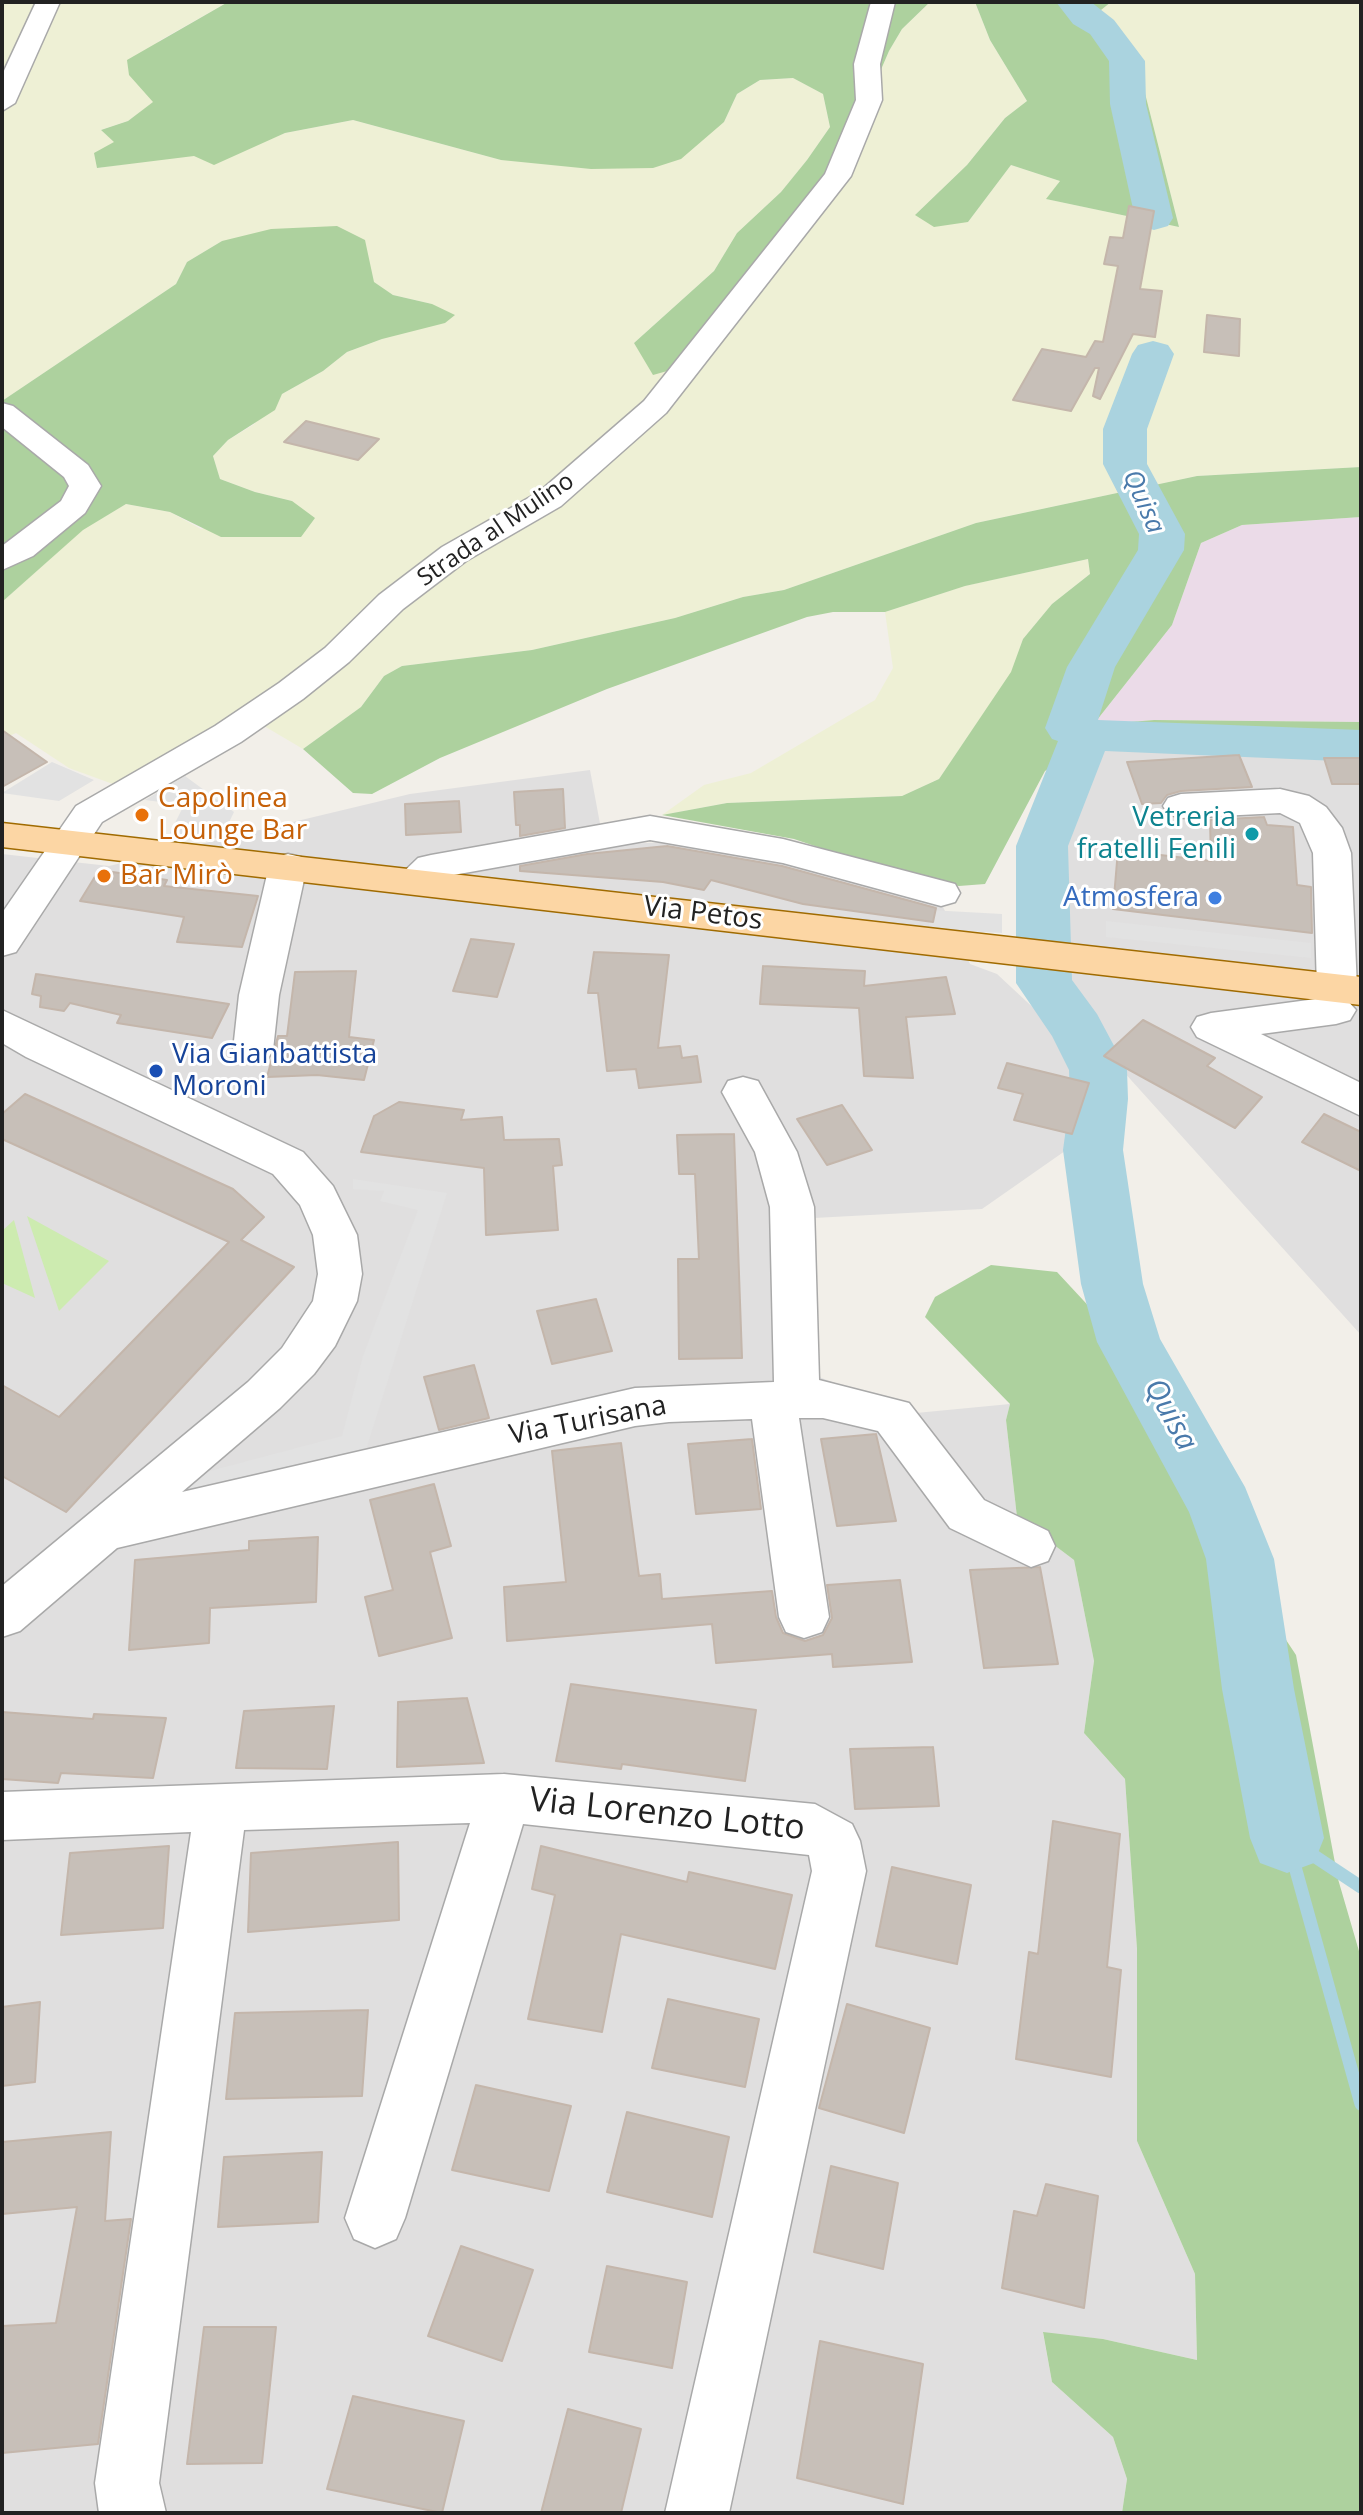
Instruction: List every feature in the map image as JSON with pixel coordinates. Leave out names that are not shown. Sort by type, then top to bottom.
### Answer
[{"type":"main road","name":"Via Petos","points":[[2,835],[1104,961],[1345,996]]},
{"type":"street","points":[[2,103],[12,54],[48,2]]},
{"type":"street","name":"Strada al Mulino","points":[[2,943],[89,814],[228,734],[291,691],[441,563],[550,499],[634,429],[838,176],[869,100],[867,64],[883,2]]},
{"type":"street","points":[[2,412],[77,472],[85,486],[74,506],[21,549],[2,560]]},
{"type":"street","points":[[76,782],[99,791],[112,802]]},
{"type":"street","points":[[1181,806],[1280,801],[1296,804],[1313,815],[1323,828],[1332,853],[1345,996],[1211,1027],[1361,1101]]},
{"type":"street","points":[[413,881],[431,867],[650,828],[783,851],[941,893]]},
{"type":"street","points":[[253,1050],[259,995],[288,866]]},
{"type":"street","points":[[2,1616],[264,1395],[298,1361],[319,1333],[335,1301],[340,1274],[335,1235],[318,1197],[288,1163],[4,1030]]},
{"type":"street","points":[[743,1092],[776,1152],[792,1207],[785,1400],[804,1617]]},
{"type":"street","name":"Via Turisana","points":[[98,1532],[635,1407],[823,1399],[893,1416],[967,1514],[1031,1546]]},
{"type":"street","points":[[375,2218],[504,1798]]},
{"type":"street","name":"Via Lorenzo Lotto","points":[[2,1816],[504,1798],[815,1828],[833,1841],[839,1871],[697,2513]]},
{"type":"street","points":[[134,2513],[130,2510],[127,2483],[221,1806]]},
{"type":"shaded area","points":[[1361,517],[1361,722],[1154,720],[1093,725],[1172,625],[1201,543],[1242,525]]},
{"type":"shaded area","points":[[1112,736],[1361,749],[1361,1335],[1113,1060],[1063,984],[1051,872],[1095,740]]},
{"type":"shaded area","points":[[52,762],[94,780],[59,801],[2,793]]},
{"type":"shaded area","points":[[590,770],[604,845],[690,841],[935,890],[970,964],[997,974],[1055,1028],[1096,1091],[1085,1137],[982,1209],[814,1218],[808,1373],[916,1413],[1010,1404],[1006,1420],[1017,1517],[1074,1560],[1094,1661],[1084,1733],[1125,1779],[1137,1949],[1137,2141],[1195,2274],[1197,2360],[1103,2339],[1043,2333],[1052,2382],[1113,2437],[1127,2479],[1122,2513],[2,2513],[2,854],[109,866],[410,794]]},
{"type":"shaded area","points":[[185,776],[234,812],[221,839],[170,833],[184,805],[145,800]]},
{"type":"shaded area","points":[[929,910],[1002,914],[1002,933],[929,929]]},
{"type":"shaded area","points":[[1106,921],[1311,943],[1311,958],[1106,937]]},
{"type":"shaded area","points":[[353,1179],[447,1193],[364,1456],[191,1496],[189,1482],[195,1475],[342,1436],[363,1356],[418,1210],[380,1201],[384,1191],[353,1189]]},
{"type":"green space","points":[[2,2],[228,2],[159,41],[144,90],[154,102],[128,121],[101,130],[115,142],[98,168],[257,144],[285,133],[353,120],[501,160],[724,122],[737,94],[760,80],[793,78],[823,94],[830,127],[807,160],[781,192],[737,233],[714,271],[634,343],[738,319],[789,256],[820,211],[889,51],[902,29],[930,2],[975,2],[990,40],[1027,101],[1005,118],[967,165],[916,214],[968,222],[1011,165],[1060,181],[1047,199],[1179,227],[1135,54],[1096,14],[1111,2],[1361,2],[1361,467],[1197,476],[976,523],[784,590],[743,597],[675,618],[532,650],[402,666],[384,676],[361,707],[303,749],[259,723],[121,787],[69,768],[16,733],[2,739],[2,602],[83,529],[126,504],[170,512],[201,529],[292,501],[220,479],[213,456],[228,440],[253,425],[282,394],[323,371],[347,352],[382,339],[432,304],[393,295],[373,282],[364,240],[222,241],[187,262],[176,284],[2,401]]},
{"type":"green space","points":[[228,2],[930,2],[902,29],[889,51],[820,211],[789,256],[738,319],[685,366],[653,375],[634,343],[714,271],[737,233],[781,192],[807,160],[830,127],[823,94],[793,78],[760,80],[737,94],[724,122],[681,159],[653,168],[591,169],[501,160],[353,120],[285,133],[214,165],[194,156],[97,168],[94,153],[114,142],[101,130],[128,121],[153,102],[129,75],[127,60]]},
{"type":"green space","points":[[975,2],[1111,2],[1096,14],[1135,54],[1179,227],[1046,199],[1060,181],[1011,165],[968,222],[934,227],[915,215],[967,165],[1005,118],[1027,101],[990,40]]},
{"type":"green space","points":[[337,226],[365,240],[374,282],[393,295],[432,304],[455,315],[445,323],[382,339],[347,352],[323,371],[282,394],[275,410],[228,440],[213,456],[220,479],[292,501],[315,518],[301,537],[221,537],[170,512],[126,504],[83,530],[2,602],[2,401],[176,284],[187,262],[222,241],[271,229]]},
{"type":"green space","points":[[1361,467],[1361,517],[1242,525],[1201,543],[1172,625],[1093,725],[1154,720],[1361,722],[1361,749],[1112,736],[1095,740],[1045,771],[985,884],[959,886],[916,880],[794,839],[662,815],[727,803],[902,796],[939,779],[1011,672],[1023,639],[1052,604],[1090,574],[1088,559],[965,586],[885,612],[833,612],[807,617],[607,689],[440,758],[372,794],[353,793],[303,749],[361,707],[384,676],[402,666],[532,650],[675,618],[743,597],[784,590],[976,523],[1197,476]]},
{"type":"green space","points":[[1088,559],[1090,574],[1052,604],[1023,639],[1012,672],[939,779],[902,796],[727,803],[662,815],[704,785],[751,773],[875,700],[893,668],[885,612],[964,586]]},
{"type":"green space","points":[[27,1216],[109,1261],[59,1311]]},
{"type":"green space","points":[[14,1220],[35,1298],[2,1283],[2,1231]]},
{"type":"green space","points":[[991,1265],[1057,1272],[1135,1356],[1173,1469],[1296,1655],[1338,1879],[1361,1958],[1361,2513],[1122,2513],[1127,2479],[1113,2437],[1052,2382],[1043,2332],[1103,2339],[1197,2360],[1195,2274],[1137,2141],[1137,1949],[1125,1779],[1084,1733],[1094,1661],[1074,1560],[1017,1517],[1006,1420],[1010,1404],[925,1317],[935,1297]]},
{"type":"building","points":[[1129,206],[1154,211],[1140,289],[1162,291],[1155,337],[1133,334],[1100,399],[1093,396],[1099,368],[1095,368],[1071,411],[1013,400],[1042,349],[1086,357],[1095,341],[1103,342],[1118,266],[1104,264],[1110,237],[1123,238]]},
{"type":"building","points":[[1207,315],[1240,319],[1239,356],[1204,352]]},
{"type":"building","points":[[306,421],[379,439],[358,460],[284,442]]},
{"type":"building","points":[[2,730],[47,762],[2,787]]},
{"type":"building","points":[[1239,755],[1252,787],[1181,791],[1167,795],[1161,803],[1142,804],[1127,762]]},
{"type":"building","points":[[1324,758],[1361,758],[1361,784],[1332,784]]},
{"type":"building","points":[[563,789],[565,828],[520,836],[520,825],[516,825],[514,792]]},
{"type":"building","points":[[459,801],[461,832],[406,835],[405,804]]},
{"type":"building","name":"Atmosfera","points":[[1264,817],[1267,825],[1293,827],[1297,885],[1311,887],[1312,933],[1113,909],[1118,850],[1211,861],[1210,820]]},
{"type":"building","points":[[667,846],[782,866],[936,908],[933,922],[803,904],[711,880],[704,890],[663,882],[520,871],[520,866],[587,854]]},
{"type":"building","points":[[99,870],[167,880],[164,886],[258,896],[242,947],[177,942],[184,917],[80,901]]},
{"type":"building","points":[[471,939],[514,944],[497,997],[453,991]]},
{"type":"building","points":[[594,952],[669,955],[658,1048],[680,1046],[682,1058],[697,1056],[701,1082],[639,1088],[636,1069],[607,1071],[598,993],[588,993]]},
{"type":"building","points":[[763,966],[865,971],[864,986],[946,977],[955,1014],[906,1017],[913,1078],[864,1076],[859,1008],[760,1004]]},
{"type":"building","points":[[356,971],[349,1037],[374,1040],[364,1080],[317,1075],[267,1077],[278,1036],[287,1036],[295,972]]},
{"type":"building","points":[[36,974],[229,1004],[212,1038],[117,1023],[121,1015],[70,1003],[64,1011],[40,1007],[41,996],[32,994]]},
{"type":"building","points":[[1143,1020],[1215,1058],[1207,1066],[1262,1097],[1235,1128],[1104,1056]]},
{"type":"building","points":[[1007,1063],[1089,1083],[1072,1134],[1014,1120],[1023,1094],[998,1088]]},
{"type":"building","points":[[25,1094],[233,1189],[264,1217],[241,1240],[294,1267],[66,1512],[2,1476],[2,1385],[59,1417],[229,1242],[2,1139],[2,1114]]},
{"type":"building","points":[[399,1102],[464,1110],[461,1120],[502,1117],[504,1140],[559,1139],[562,1165],[553,1166],[558,1230],[486,1235],[484,1168],[361,1152],[374,1116]]},
{"type":"building","points":[[842,1105],[872,1150],[827,1165],[797,1119]]},
{"type":"building","points":[[1324,1114],[1361,1132],[1361,1171],[1302,1142]]},
{"type":"building","points":[[734,1134],[742,1358],[679,1359],[678,1259],[699,1259],[695,1174],[679,1174],[677,1135]]},
{"type":"building","points":[[596,1299],[612,1351],[552,1364],[537,1311]]},
{"type":"building","points":[[474,1365],[489,1418],[439,1430],[424,1377]]},
{"type":"building","points":[[876,1434],[896,1521],[837,1526],[821,1439]]},
{"type":"building","points":[[752,1439],[761,1509],[696,1514],[688,1444]]},
{"type":"building","points":[[621,1443],[639,1576],[660,1574],[662,1599],[772,1591],[776,1617],[783,1633],[805,1641],[823,1635],[832,1618],[827,1585],[900,1580],[912,1662],[833,1667],[832,1654],[716,1663],[712,1624],[507,1641],[504,1587],[566,1582],[552,1451]]},
{"type":"building","points":[[434,1484],[451,1546],[430,1552],[452,1638],[379,1656],[365,1597],[393,1590],[370,1500]]},
{"type":"building","points":[[318,1537],[316,1602],[210,1608],[209,1643],[129,1650],[135,1560],[249,1550],[249,1541]]},
{"type":"building","points":[[1040,1567],[1058,1664],[984,1668],[970,1570]]},
{"type":"building","points":[[571,1684],[756,1710],[745,1781],[622,1764],[621,1769],[556,1761]]},
{"type":"building","points":[[467,1698],[484,1763],[397,1767],[398,1702]]},
{"type":"building","points":[[334,1706],[327,1769],[236,1768],[244,1711]]},
{"type":"building","points":[[2,1712],[93,1719],[94,1714],[166,1718],[153,1778],[61,1773],[58,1783],[2,1779]]},
{"type":"building","points":[[933,1747],[939,1806],[855,1809],[850,1749]]},
{"type":"building","points":[[1053,1821],[1120,1834],[1107,1967],[1121,1970],[1111,2077],[1016,2059],[1029,1952],[1038,1954]]},
{"type":"building","points":[[398,1842],[399,1920],[248,1932],[251,1853]]},
{"type":"building","points":[[169,1846],[163,1928],[61,1935],[70,1853]]},
{"type":"building","points":[[541,1846],[687,1882],[689,1872],[792,1895],[775,1969],[621,1934],[602,2032],[528,2019],[555,1895],[532,1889]]},
{"type":"building","points":[[892,1867],[971,1885],[957,1964],[876,1946]]},
{"type":"building","points":[[668,1999],[759,2019],[745,2087],[652,2068]]},
{"type":"building","points":[[40,2002],[35,2082],[2,2086],[2,2007]]},
{"type":"building","points":[[847,2004],[930,2028],[904,2133],[819,2108]]},
{"type":"building","points":[[368,2010],[362,2096],[226,2099],[235,2013]]},
{"type":"building","points":[[476,2085],[571,2106],[549,2191],[452,2170]]},
{"type":"building","points":[[627,2112],[729,2137],[712,2217],[607,2192]]},
{"type":"building","points":[[111,2132],[105,2221],[131,2219],[98,2444],[2,2453],[2,2326],[56,2323],[77,2207],[2,2214],[2,2142]]},
{"type":"building","points":[[322,2152],[318,2222],[218,2227],[224,2157]]},
{"type":"building","points":[[831,2166],[898,2183],[883,2269],[814,2252]]},
{"type":"building","points":[[1046,2184],[1098,2196],[1084,2308],[1002,2288],[1014,2211],[1037,2216]]},
{"type":"building","points":[[461,2246],[533,2270],[502,2361],[428,2336]]},
{"type":"building","points":[[607,2266],[687,2282],[672,2368],[589,2352]]},
{"type":"building","points":[[204,2327],[276,2327],[262,2463],[187,2464]]},
{"type":"building","points":[[820,2341],[923,2364],[903,2504],[797,2478]]},
{"type":"building","points":[[353,2396],[464,2421],[442,2513],[327,2489]]},
{"type":"building","points":[[568,2409],[641,2429],[621,2513],[541,2513]]},
{"type":"waterway","name":"Quisa","points":[[1073,2],[1085,17],[1102,27],[1127,61],[1128,104],[1154,218]]},
{"type":"waterway","name":"Quisa","points":[[1070,728],[1091,667],[1161,550],[1162,534],[1125,464],[1125,429],[1153,354]]},
{"type":"waterway","name":"Quisa","points":[[1086,734],[1042,846],[1044,983],[1077,1028],[1098,1070],[1099,1099],[1093,1150],[1112,1284],[1129,1342],[1221,1507],[1240,1559],[1258,1689],[1287,1838]]},
{"type":"waterway","points":[[1088,735],[1361,746]]},
{"type":"waterway","name":"Quisa","points":[[1361,1887],[1287,1838],[1361,2104]]},
{"type":"place","name":"Capolinea Lounge Bar","points":[[142,815]]},
{"type":"place","name":"Vetreria fratelli Fenili","points":[[1252,834]]},
{"type":"place","name":"Bar Mirò","points":[[104,876]]},
{"type":"place","name":"Atmosfera","points":[[1215,898]]},
{"type":"place","name":"Via Gianbattista Moroni","points":[[156,1071]]}]
